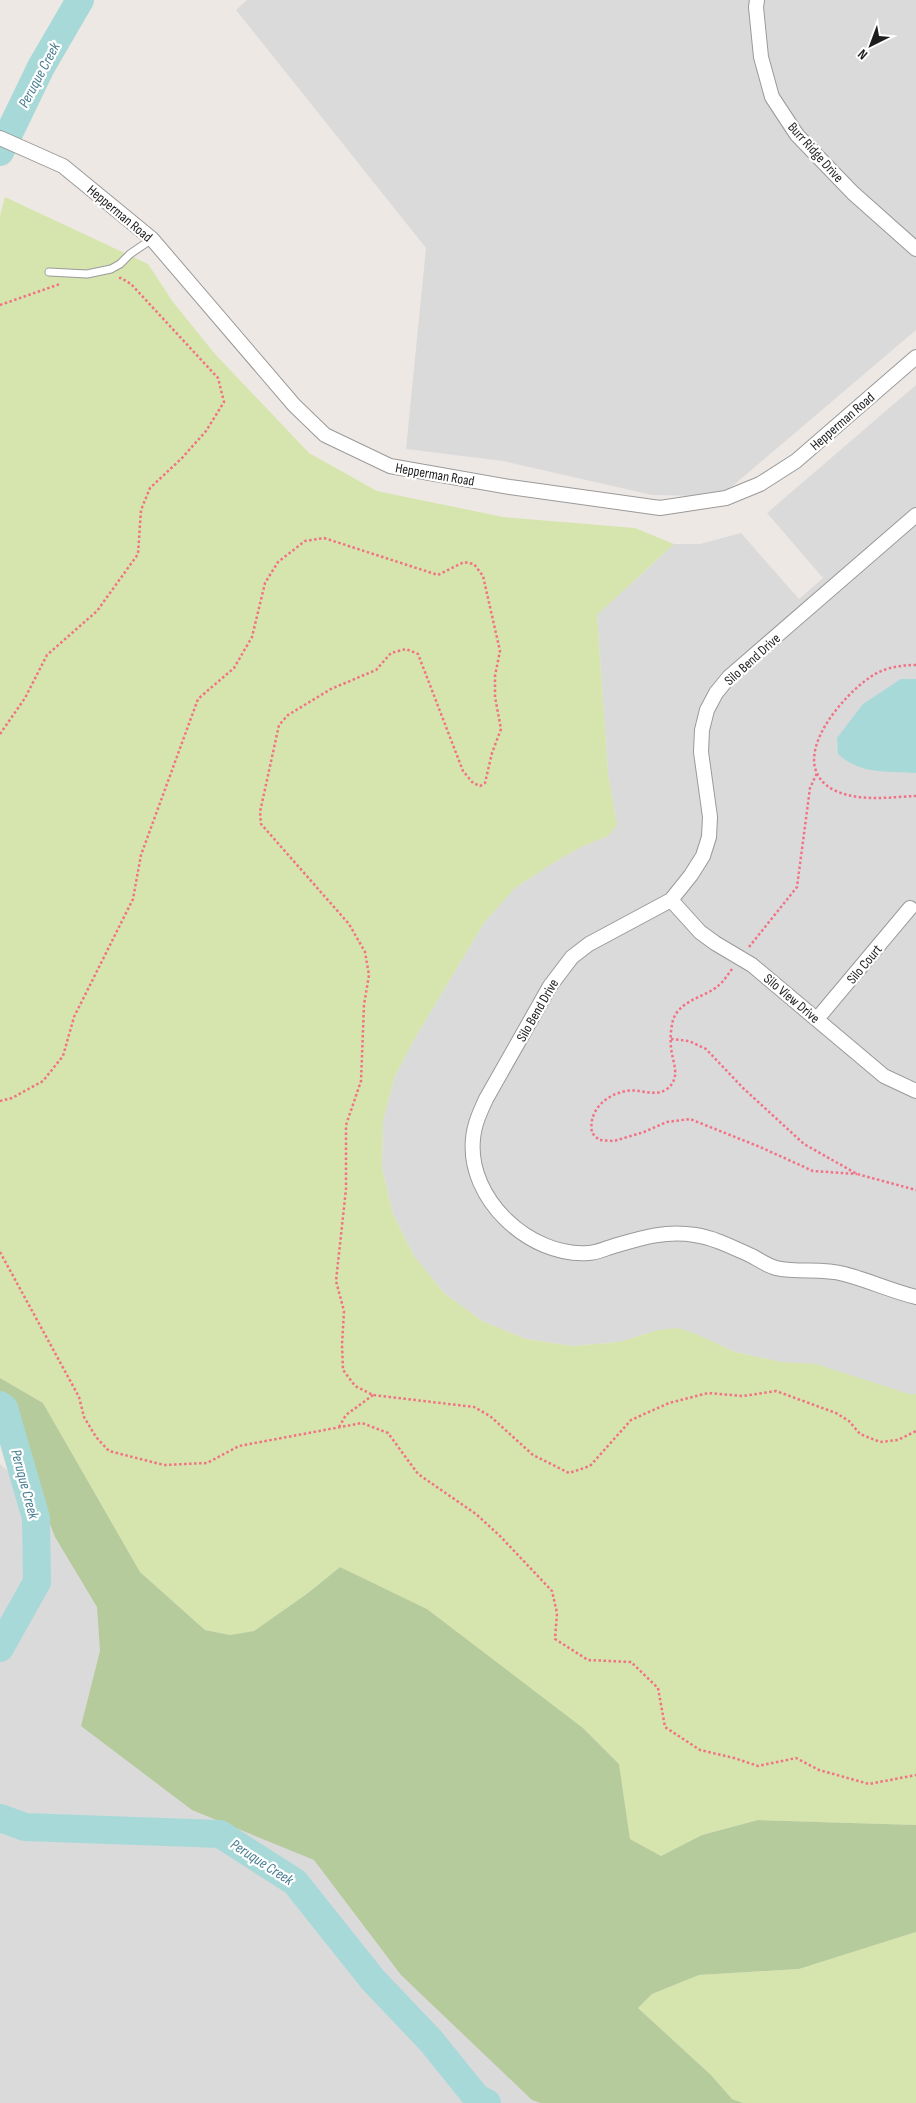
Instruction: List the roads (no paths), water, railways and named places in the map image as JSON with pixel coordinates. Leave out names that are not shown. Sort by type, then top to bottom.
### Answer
[{"type":"street","name":"Burr Ridge Drive","points":[[757,0],[761,57],[772,97],[797,135],[854,192],[916,249]]},
{"type":"street","name":"Hepperman Road","points":[[0,138],[63,166],[152,239],[294,404],[325,435],[390,466],[510,487],[660,508],[726,498],[760,484],[796,461],[916,358]]},
{"type":"street","name":"Silo Bend Drive","points":[[916,515],[729,677],[716,693],[702,730],[701,752],[710,817],[709,837],[703,856],[671,900],[589,944],[572,957],[550,986],[486,1099],[478,1118],[473,1140],[475,1164],[483,1189],[494,1207],[508,1223],[525,1236],[543,1246],[563,1252],[589,1253],[646,1236],[665,1233],[685,1234],[711,1239],[775,1268],[842,1273],[916,1296]]},
{"type":"street","name":"Silo View Drive","points":[[671,900],[700,932],[752,965],[884,1076],[916,1092]]},
{"type":"street","name":"Silo Court","points":[[817,1019],[910,908]]},
{"type":"lane","points":[[49,272],[87,274],[111,269],[152,239]]},
{"type":"water","points":[[901,679],[916,679],[916,773],[875,771],[856,766],[847,761],[838,754],[837,738],[863,704]]},
{"type":"waterway","name":"Peruque Creek","points":[[0,152],[41,67],[80,0]]},
{"type":"waterway","name":"Peruque Creek","points":[[0,1405],[4,1408],[36,1518],[37,1582],[0,1648]]},
{"type":"waterway","name":"Peruque Creek","points":[[0,1818],[25,1827],[220,1834],[295,1882],[373,1980],[431,2041],[477,2098],[487,2103]]}]
